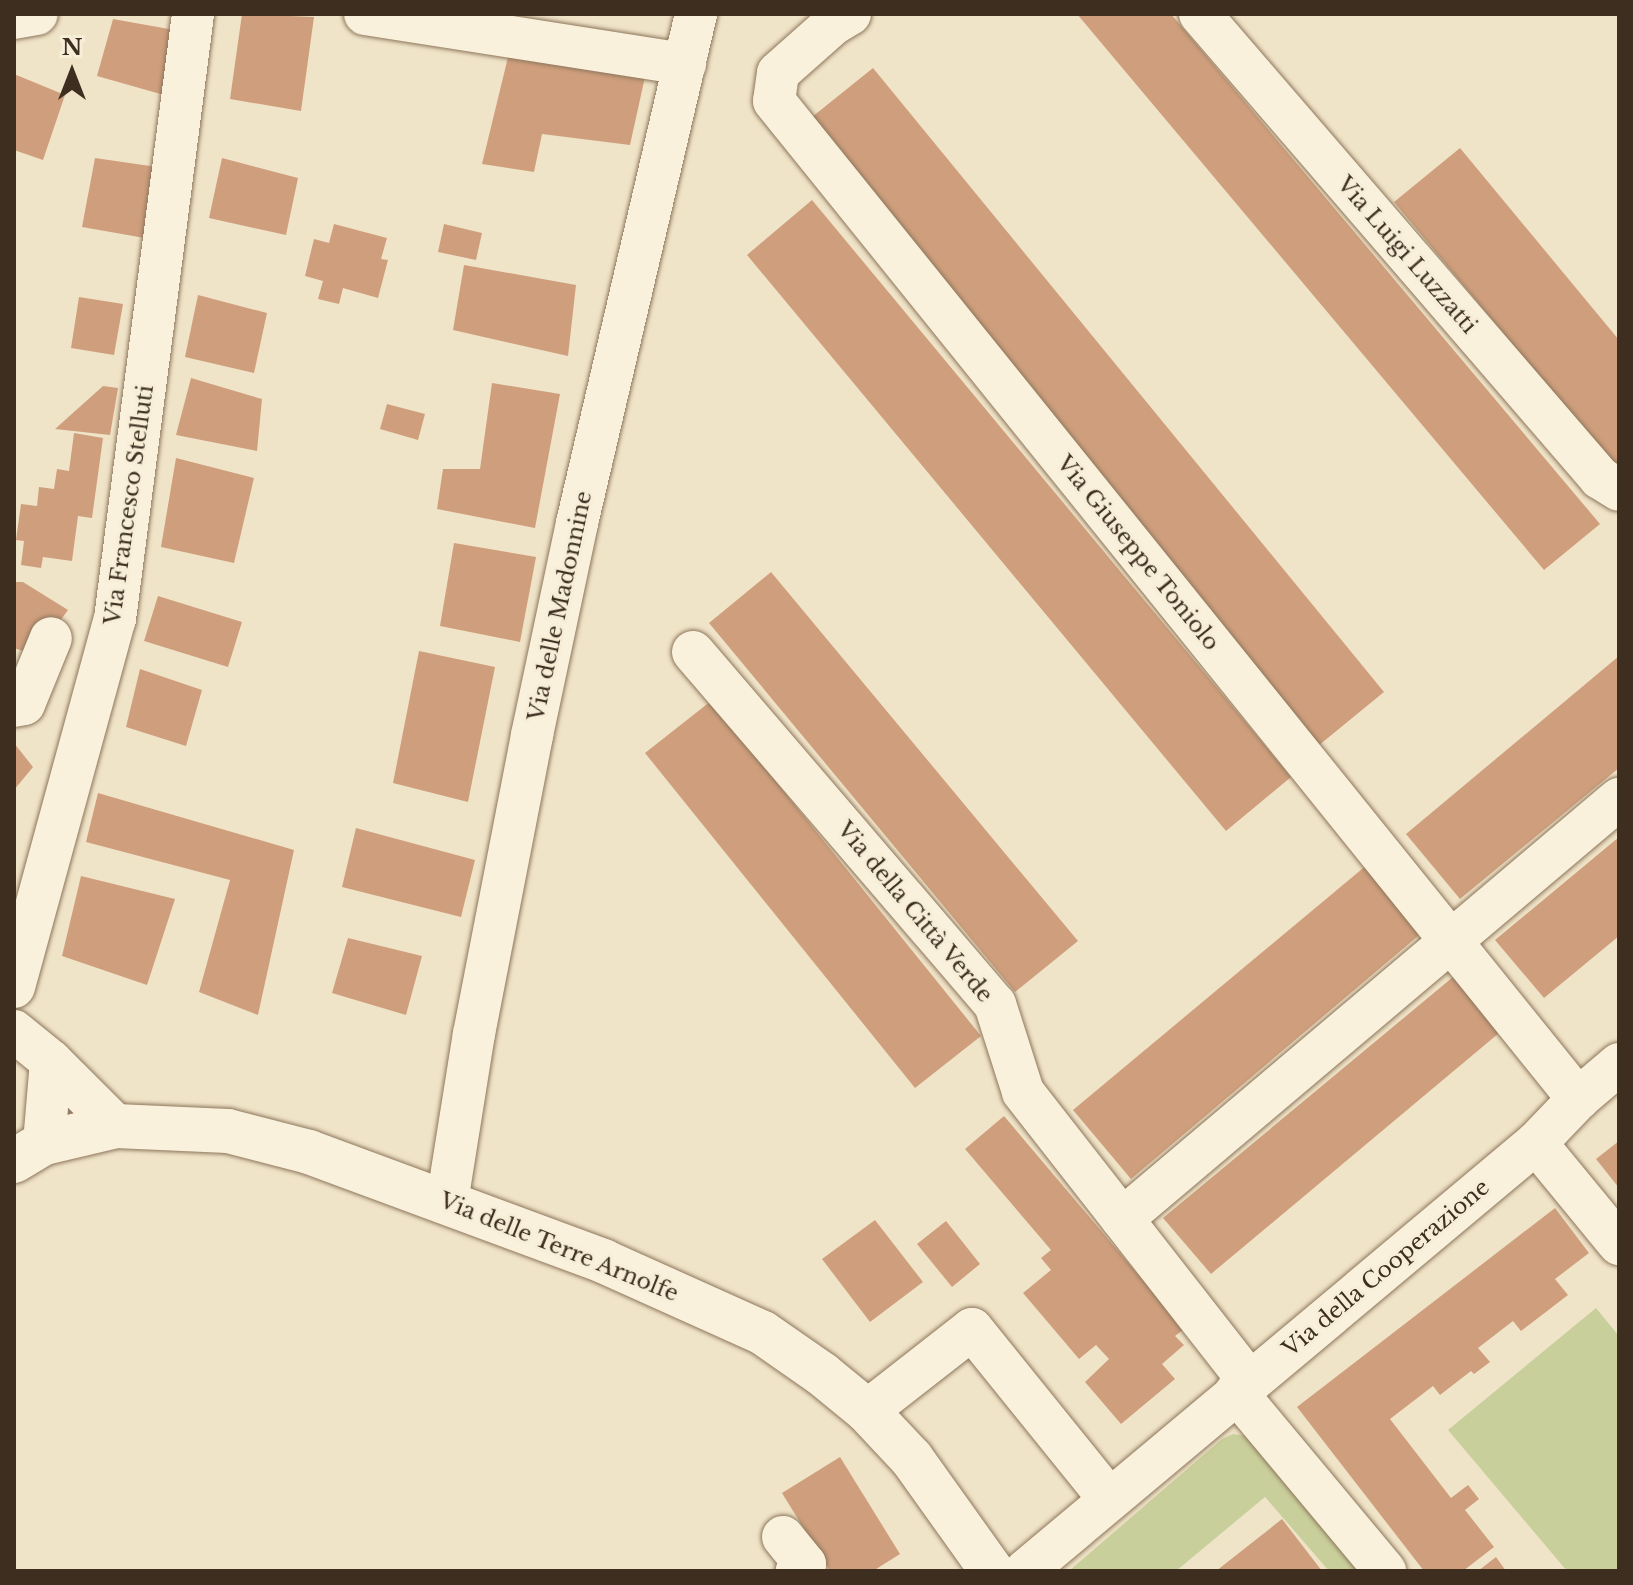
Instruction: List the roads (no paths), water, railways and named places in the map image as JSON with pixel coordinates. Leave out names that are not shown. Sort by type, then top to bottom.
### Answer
[{"type":"street","points":[[14,18],[37,14]]},
{"type":"street","name":"Via Francesco Stelluti","points":[[14,987],[115,619],[193,14]]},
{"type":"street","points":[[365,14],[685,64]]},
{"type":"street","name":"Via delle Madonnine","points":[[447,1202],[474,1034],[532,735],[577,523],[696,14]]},
{"type":"street","name":"Via Giuseppe Toniolo","points":[[850,14],[832,25],[778,73],[774,101],[1578,1099]]},
{"type":"street","name":"Via Luigi Luzzatti","points":[[1200,14],[1589,466],[1619,490]]},
{"type":"street","points":[[14,706],[24,704],[51,638]]},
{"type":"street","name":"Via della Città Verde","points":[[693,652],[995,1004],[1023,1092],[1122,1219],[1243,1387]]},
{"type":"street","points":[[1122,1219],[1619,799]]},
{"type":"street","points":[[14,1031],[51,1061],[116,1126]]},
{"type":"street","points":[[29,1152],[51,1061]]},
{"type":"street","name":"Via della Cooperazione","points":[[1025,1571],[1536,1143],[1578,1099],[1619,1064]]},
{"type":"street","name":"Via delle Terre Arnolfe","points":[[29,1152],[116,1126],[228,1131],[309,1152],[603,1261],[763,1333],[822,1374],[867,1411],[912,1459],[992,1571]]},
{"type":"street","points":[[1536,1143],[1619,1244]]},
{"type":"street","points":[[867,1411],[972,1329],[1109,1499]]},
{"type":"street","points":[[1243,1387],[1385,1571]]}]
